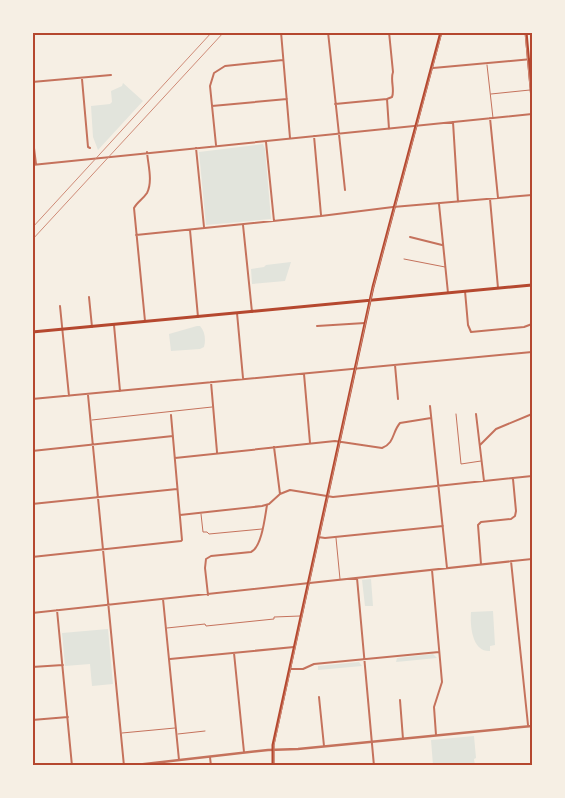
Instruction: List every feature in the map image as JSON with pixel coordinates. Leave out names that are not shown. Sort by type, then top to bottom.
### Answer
[{"type":"main road","points":[[273,766],[272,751],[370,300],[441,32]]},
{"type":"main road","points":[[526,32],[531,60],[532,99]]},
{"type":"main road","points":[[32,332],[532,285]]},
{"type":"street","points":[[281,32],[290,138]]},
{"type":"street","points":[[328,32],[345,190]]},
{"type":"street","points":[[335,104],[392,97],[393,72],[389,32]]},
{"type":"street","points":[[216,146],[211,106],[210,83],[212,77],[221,67],[283,60]]},
{"type":"street","points":[[432,68],[531,60]]},
{"type":"street","points":[[32,82],[111,75]]},
{"type":"street","points":[[82,78],[88,147],[90,148]]},
{"type":"street","points":[[387,98],[389,129]]},
{"type":"street","points":[[211,106],[287,99]]},
{"type":"street","points":[[32,164],[532,114]]},
{"type":"street","points":[[491,118],[498,198]]},
{"type":"street","points":[[453,122],[458,202]]},
{"type":"street","points":[[32,132],[36,164]]},
{"type":"street","points":[[314,136],[321,216]]},
{"type":"street","points":[[266,141],[274,221]]},
{"type":"street","points":[[196,148],[204,228]]},
{"type":"street","points":[[145,322],[134,208],[145,196],[149,186],[147,152]]},
{"type":"street","points":[[136,235],[243,225],[394,207],[532,195]]},
{"type":"street","points":[[490,199],[498,288]]},
{"type":"street","points":[[439,204],[448,293]]},
{"type":"street","points":[[243,225],[252,312]]},
{"type":"street","points":[[190,230],[198,317]]},
{"type":"street","points":[[410,237],[443,245]]},
{"type":"street","points":[[465,291],[468,325],[471,332],[524,327],[532,324]]},
{"type":"street","points":[[89,297],[92,327]]},
{"type":"street","points":[[60,306],[69,396]]},
{"type":"street","points":[[237,313],[243,379]]},
{"type":"street","points":[[316,326],[365,323]]},
{"type":"street","points":[[114,325],[120,391]]},
{"type":"street","points":[[32,400],[532,352]]},
{"type":"street","points":[[396,365],[398,399]]},
{"type":"street","points":[[304,374],[310,444]]},
{"type":"street","points":[[210,382],[217,453]]},
{"type":"street","points":[[88,394],[121,733],[126,766],[532,726]]},
{"type":"street","points":[[430,406],[447,568]]},
{"type":"street","points":[[476,414],[484,481]]},
{"type":"street","points":[[480,445],[496,429],[532,414]]},
{"type":"street","points":[[32,557],[182,540],[171,415]]},
{"type":"street","points":[[175,458],[339,441],[382,448],[391,442],[400,423],[431,418]]},
{"type":"street","points":[[32,451],[172,436]]},
{"type":"street","points":[[274,447],[280,494]]},
{"type":"street","points":[[180,515],[267,505],[280,494],[294,490],[327,497],[532,476]]},
{"type":"street","points":[[481,564],[478,525],[481,522],[510,519],[515,516],[513,479]]},
{"type":"street","points":[[32,504],[177,489]]},
{"type":"street","points":[[208,595],[205,568],[207,558],[255,550],[258,546],[267,505]]},
{"type":"street","points":[[318,537],[336,537],[443,526]]},
{"type":"street","points":[[32,613],[532,559]]},
{"type":"street","points":[[511,561],[528,726]]},
{"type":"street","points":[[432,570],[442,685],[434,707],[436,735]]},
{"type":"street","points":[[357,578],[374,766]]},
{"type":"street","points":[[163,600],[179,760]]},
{"type":"street","points":[[58,610],[72,766]]},
{"type":"street","points":[[169,659],[294,647]]},
{"type":"street","points":[[234,652],[244,753]]},
{"type":"street","points":[[290,669],[302,669],[312,664],[439,652]]},
{"type":"street","points":[[32,667],[63,665]]},
{"type":"street","points":[[319,697],[324,746]]},
{"type":"street","points":[[400,700],[403,738]]},
{"type":"street","points":[[32,720],[68,717]]},
{"type":"street","points":[[210,757],[211,766]]},
{"type":"lane","points":[[487,64],[491,118]]},
{"type":"lane","points":[[490,94],[532,90]]},
{"type":"lane","points":[[404,259],[445,267]]},
{"type":"lane","points":[[90,420],[213,407]]},
{"type":"lane","points":[[456,414],[461,464],[482,461]]},
{"type":"lane","points":[[201,513],[203,532],[209,534],[262,529]]},
{"type":"lane","points":[[336,537],[340,580]]},
{"type":"lane","points":[[166,628],[206,624],[206,626],[274,619],[274,617],[301,616]]},
{"type":"lane","points":[[121,733],[176,728]]},
{"type":"lane","points":[[177,734],[205,731]]},
{"type":"shaded area","points":[[123,83],[143,101],[98,150],[93,137],[91,106],[110,104],[112,102],[111,91],[122,86]]},
{"type":"shaded area","points":[[263,144],[271,219],[206,225],[199,152]]},
{"type":"shaded area","points":[[291,262],[285,281],[252,284],[251,269]]},
{"type":"shaded area","points":[[197,326],[202,328],[204,333],[204,347],[200,349],[171,351],[169,334]]},
{"type":"shaded area","points":[[371,579],[373,606],[365,606],[362,580]]},
{"type":"shaded area","points":[[493,611],[495,645],[490,646],[490,651],[479,647],[473,637],[471,612]]},
{"type":"shaded area","points":[[108,629],[113,684],[92,686],[90,664],[65,666],[62,633]]},
{"type":"shaded area","points":[[433,654],[437,658],[396,662],[397,658]]},
{"type":"shaded area","points":[[359,662],[362,666],[318,670],[318,666]]},
{"type":"shaded area","points":[[474,736],[475,765],[433,765],[431,740]]},
{"type":"tram line","points":[[274,766],[274,745],[373,289],[442,32]]},
{"type":"tram line","points":[[525,32],[532,109]]},
{"type":"railway","points":[[32,228],[212,32]]},
{"type":"railway","points":[[32,240],[224,32]]}]
